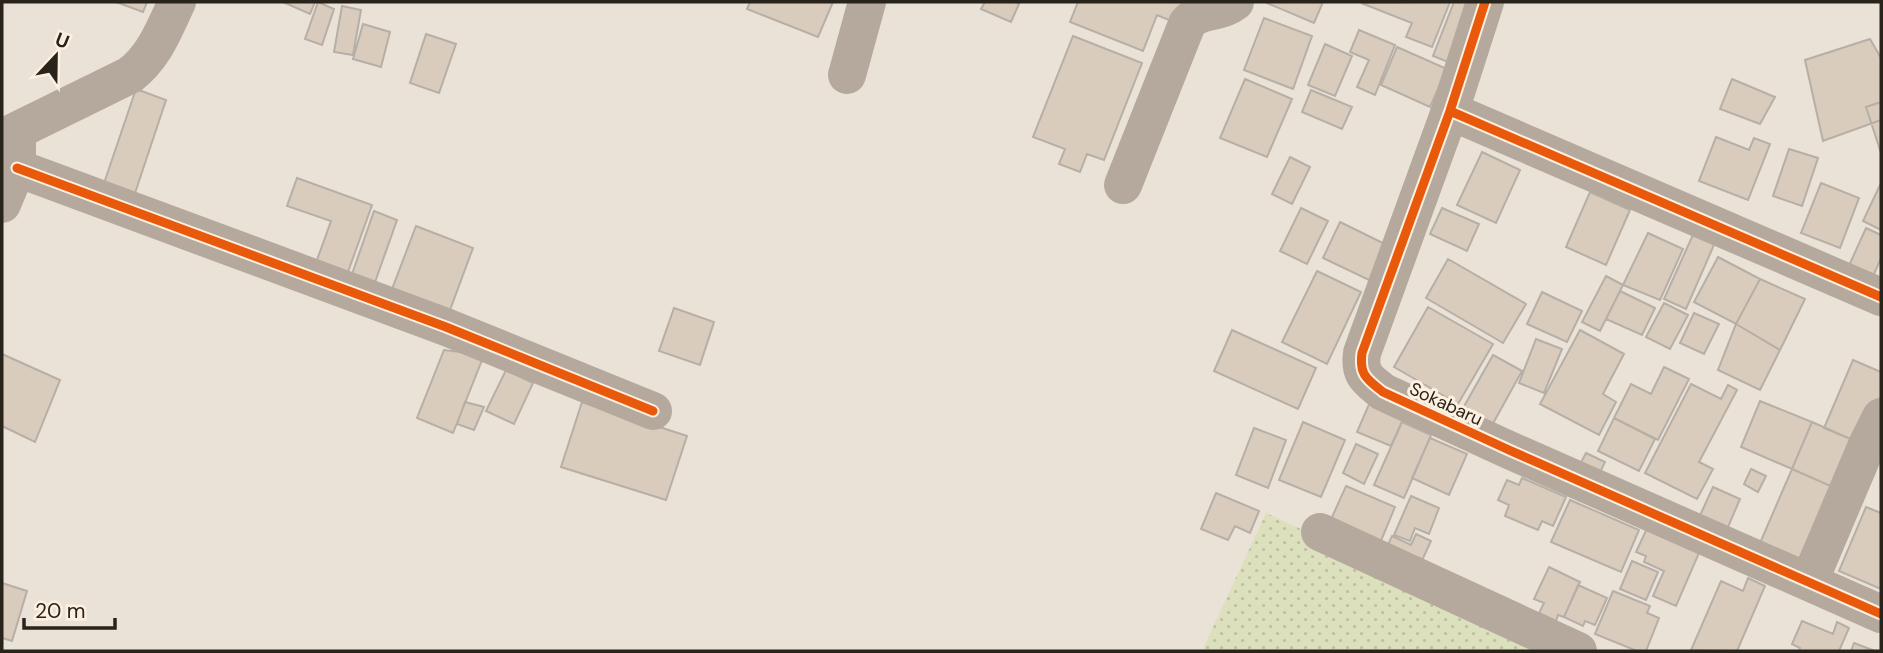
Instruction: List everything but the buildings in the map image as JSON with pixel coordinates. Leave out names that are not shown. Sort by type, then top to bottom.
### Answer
[{"type":"street","points":[[2,204],[12,146],[141,67],[156,46],[177,2]]},
{"type":"street","points":[[847,75],[867,2]]},
{"type":"street","points":[[1123,185],[1187,24],[1193,16],[1220,10],[1236,2]]},
{"type":"street","name":"Sokabaru","points":[[1485,2],[1450,111],[1362,354],[1360,367],[1365,378],[1383,392],[1433,416],[1881,614]]},
{"type":"street","points":[[1450,111],[1881,297]]},
{"type":"street","points":[[12,146],[653,411]]},
{"type":"street","points":[[1809,582],[1881,417]]},
{"type":"street","points":[[1320,532],[1578,651]]},
{"type":"green space","points":[[1266,513],[1568,651],[1202,651]]},
{"type":"cycle path","points":[[1485,2],[1450,111],[1362,353],[1365,376],[1383,392],[1881,614]]},
{"type":"cycle path","points":[[1450,111],[1881,297]]},
{"type":"cycle path","points":[[17,168],[446,327],[653,411]]}]
